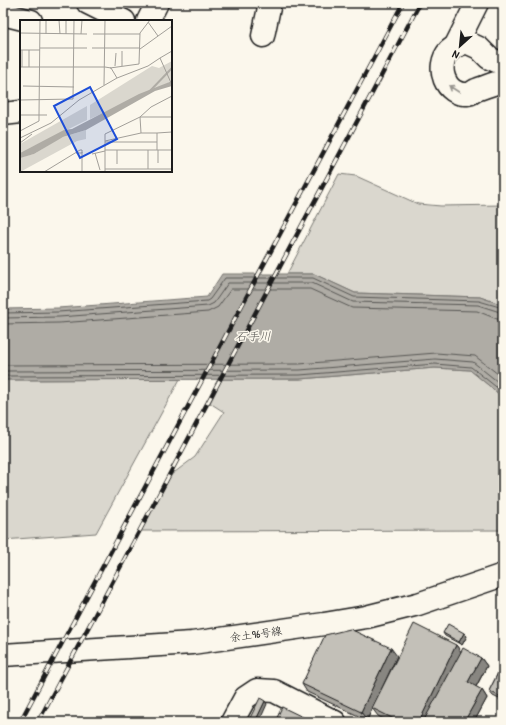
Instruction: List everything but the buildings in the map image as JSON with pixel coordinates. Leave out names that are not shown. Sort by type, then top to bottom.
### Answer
[{"type":"street","points":[[88,3],[122,20]]},
{"type":"street","points":[[148,20],[157,3]]},
{"type":"street","points":[[263,36],[270,3]]},
{"type":"street","points":[[455,47],[476,3]]},
{"type":"street","points":[[3,14],[28,20]]},
{"type":"street","points":[[503,64],[490,58],[479,48],[466,42],[449,51],[442,70],[445,81],[450,87],[458,92],[468,94],[503,81]]},
{"type":"street","points":[[3,114],[20,112]]},
{"type":"street","name":"余土96号線","points":[[3,655],[192,642],[324,624],[366,617],[418,604],[503,575]]},
{"type":"street","points":[[232,722],[245,698],[257,690],[274,691],[336,722]]},
{"type":"shaded area","points":[[339,174],[356,176],[418,204],[441,206],[503,205],[503,305],[480,297],[355,293],[314,274],[287,274]]},
{"type":"shaded area","points":[[435,368],[470,370],[499,394],[503,395],[503,530],[141,531],[171,475],[195,457],[224,412],[210,403],[222,379],[300,379]]},
{"type":"shaded area","points":[[180,379],[96,533],[3,540],[3,380]]},
{"type":"water","name":"石手川","points":[[222,274],[314,274],[355,293],[480,297],[503,305],[503,395],[499,394],[470,370],[435,368],[300,379],[3,380],[3,309],[58,308],[207,297]]},
{"type":"railway","points":[[20,722],[403,3]]},
{"type":"railway","points":[[38,722],[420,3]]}]
